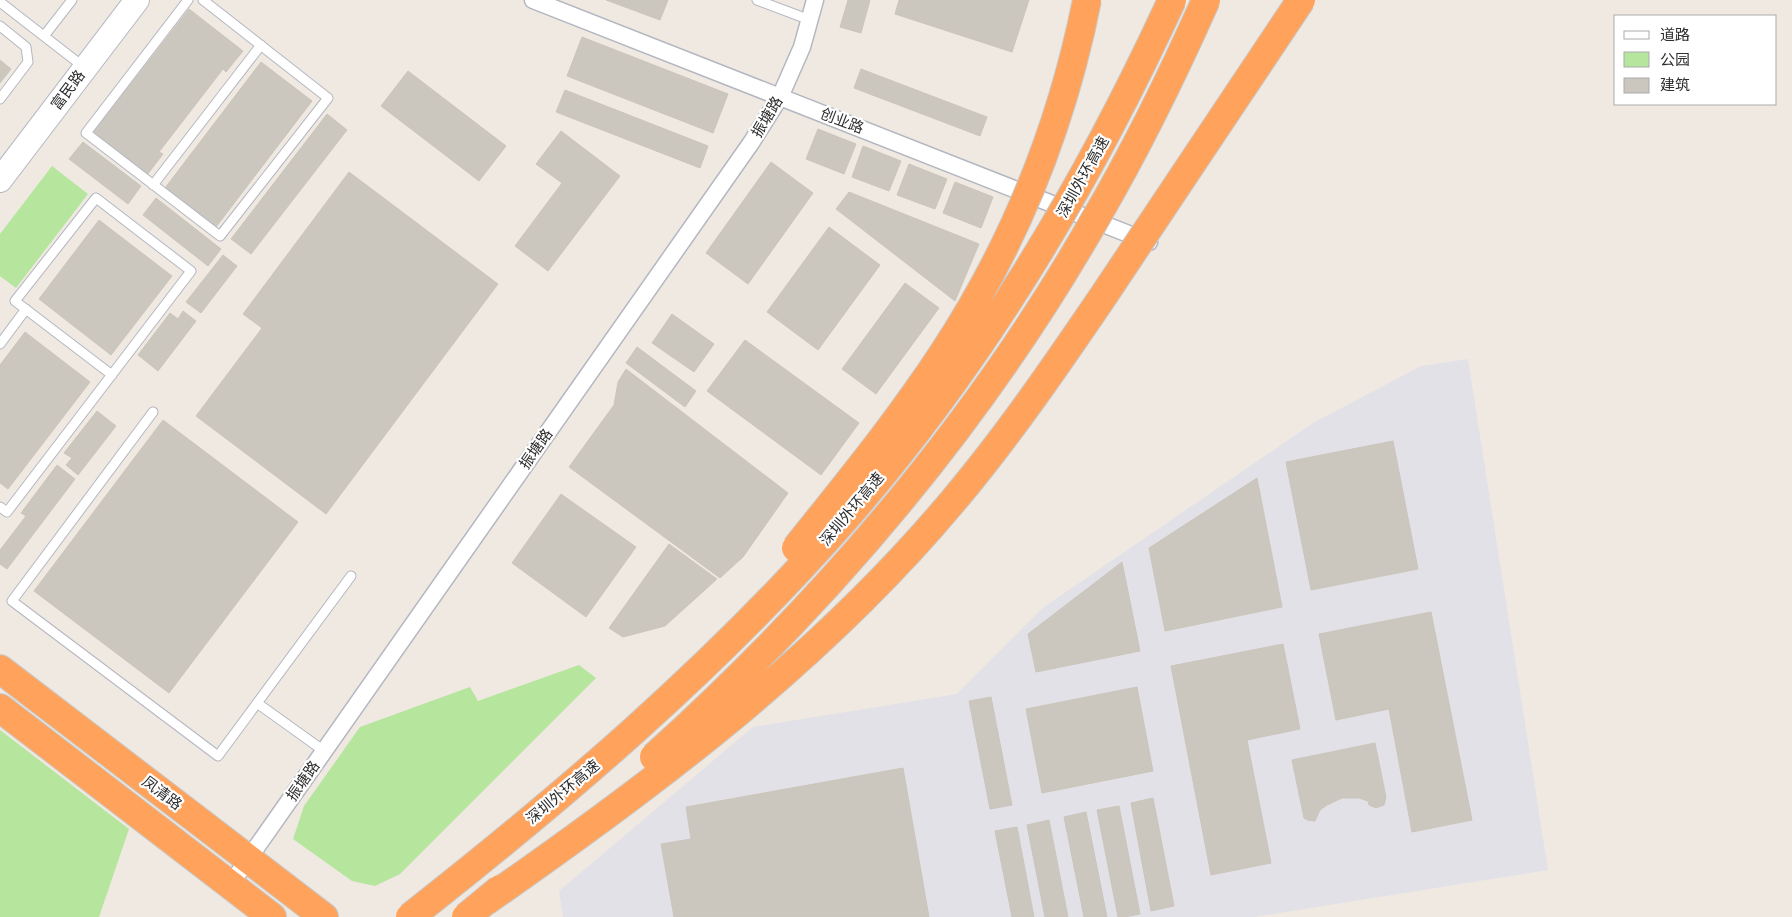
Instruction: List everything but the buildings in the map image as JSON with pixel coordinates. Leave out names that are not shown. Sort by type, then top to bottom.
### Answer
[{"type":"highway","points":[[659,709],[772,577],[864,463],[919,390],[967,316],[1008,239],[1042,158],[1069,75],[1087,0]]},
{"type":"highway","name":"深圳外环高速","points":[[410,917],[563,793],[659,709],[736,636],[822,545],[891,463],[956,377],[1007,302],[1078,187],[1121,107],[1172,0]]},
{"type":"highway","name":"深圳外环高速","points":[[476,909],[633,776],[738,679],[840,572],[915,483],[990,384],[1091,227],[1143,133],[1206,0]]},
{"type":"highway","points":[[476,909],[591,828],[743,707],[839,622],[914,546],[968,484],[1034,398],[1301,0]]},
{"type":"highway","name":"凤清路","points":[[0,669],[324,917]]},
{"type":"highway","name":"凤清路","points":[[0,708],[272,917]]},
{"type":"street","name":"富民路","points":[[0,180],[137,0]]},
{"type":"street","name":"创业路","points":[[533,0],[560,5],[780,97],[1151,243]]},
{"type":"street","name":"振塘路","points":[[230,885],[746,151],[780,97],[802,47],[816,0]]},
{"type":"lane","points":[[44,36],[72,0]]},
{"type":"lane","points":[[188,0],[86,134],[220,236],[328,98],[203,0]]},
{"type":"lane","points":[[756,0],[810,20]]},
{"type":"lane","points":[[0,2],[85,68]]},
{"type":"lane","points":[[0,26],[26,47],[28,62],[0,99]]},
{"type":"lane","points":[[153,185],[261,45]]},
{"type":"lane","points":[[0,507],[7,512],[112,375],[191,271],[96,198],[16,301],[112,375]]},
{"type":"lane","points":[[0,344],[26,309]]},
{"type":"lane","points":[[153,412],[12,601],[218,756],[351,576]]},
{"type":"lane","points":[[257,702],[324,751]]},
{"type":"shaded area","points":[[1468,359],[1548,870],[1254,917],[563,917],[559,891],[753,727],[957,694],[1044,607],[1313,423],[1421,366]]},
{"type":"green space","points":[[52,166],[88,194],[16,288],[0,276],[0,234]]},
{"type":"green space","points":[[579,665],[596,678],[400,874],[375,886],[352,881],[293,839],[304,806],[360,727],[470,687],[478,701]]},
{"type":"green space","points":[[0,730],[129,829],[99,917],[0,917]]}]
